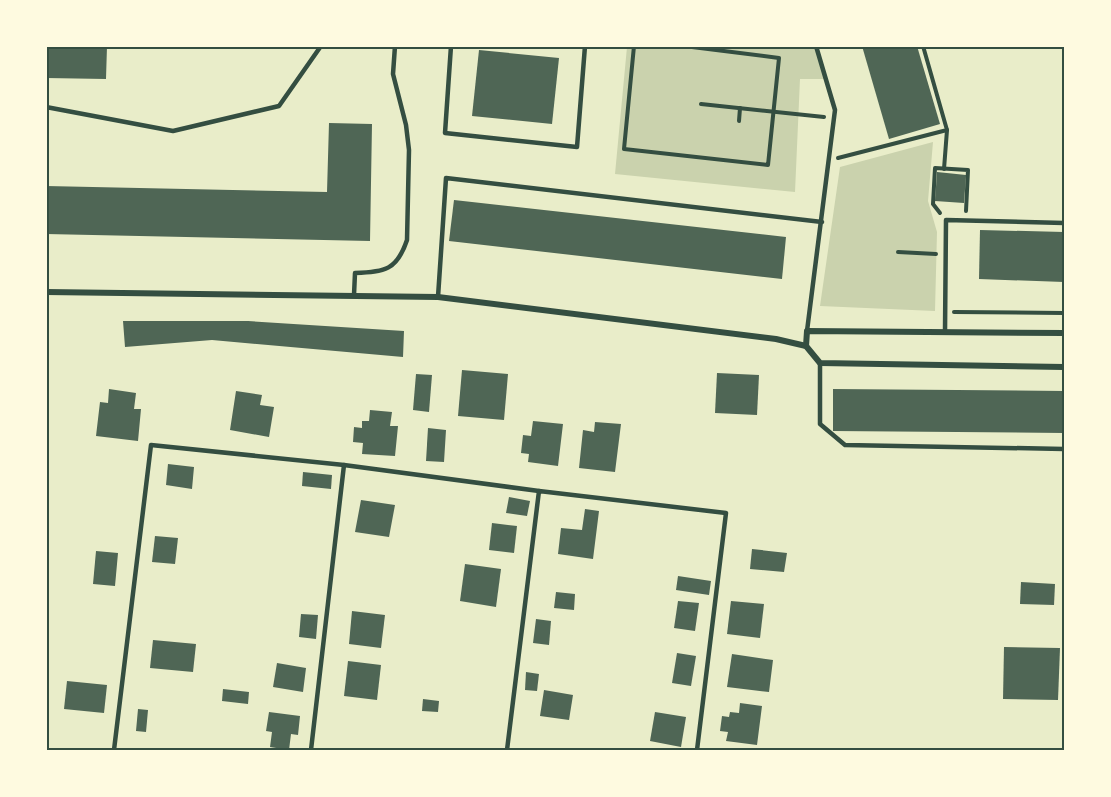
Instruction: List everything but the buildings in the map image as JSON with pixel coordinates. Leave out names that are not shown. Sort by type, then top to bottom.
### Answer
[{"type":"street","points":[[46,292],[438,297],[776,339],[806,346],[820,363],[1065,367]]},
{"type":"street","points":[[806,346],[807,331],[1065,333]]},
{"type":"lane","points":[[46,108],[173,131],[279,105],[321,46]]},
{"type":"lane","points":[[354,295],[355,273],[381,272],[395,264],[403,253],[407,240],[409,150],[406,125],[393,74],[395,46]]},
{"type":"lane","points":[[451,46],[445,133],[577,147],[585,46]]},
{"type":"lane","points":[[807,331],[835,110],[816,46]]},
{"type":"lane","points":[[438,297],[446,178],[822,222]]},
{"type":"lane","points":[[945,332],[946,220],[1065,223]]},
{"type":"lane","points":[[820,363],[820,424],[845,445],[1065,449]]},
{"type":"lane","points":[[114,750],[151,445],[344,465],[726,513],[697,750]]},
{"type":"lane","points":[[311,750],[344,465]]},
{"type":"lane","points":[[507,750],[539,490]]},
{"type":"path","points":[[634,46],[624,149],[768,165],[779,58],[684,46]]},
{"type":"path","points":[[923,46],[946,130],[944,169]]},
{"type":"path","points":[[701,104],[834,118]]},
{"type":"path","points":[[739,121],[740,108]]},
{"type":"path","points":[[829,160],[946,130]]},
{"type":"path","points":[[946,220],[933,204],[935,168],[968,170],[965,221]]},
{"type":"path","points":[[898,252],[946,254]]},
{"type":"path","points":[[945,312],[1065,313]]},
{"type":"green space","points":[[627,47],[816,47],[826,79],[800,79],[795,192],[615,174]]},
{"type":"green space","points":[[933,142],[928,201],[937,232],[935,311],[820,306],[840,167]]}]
